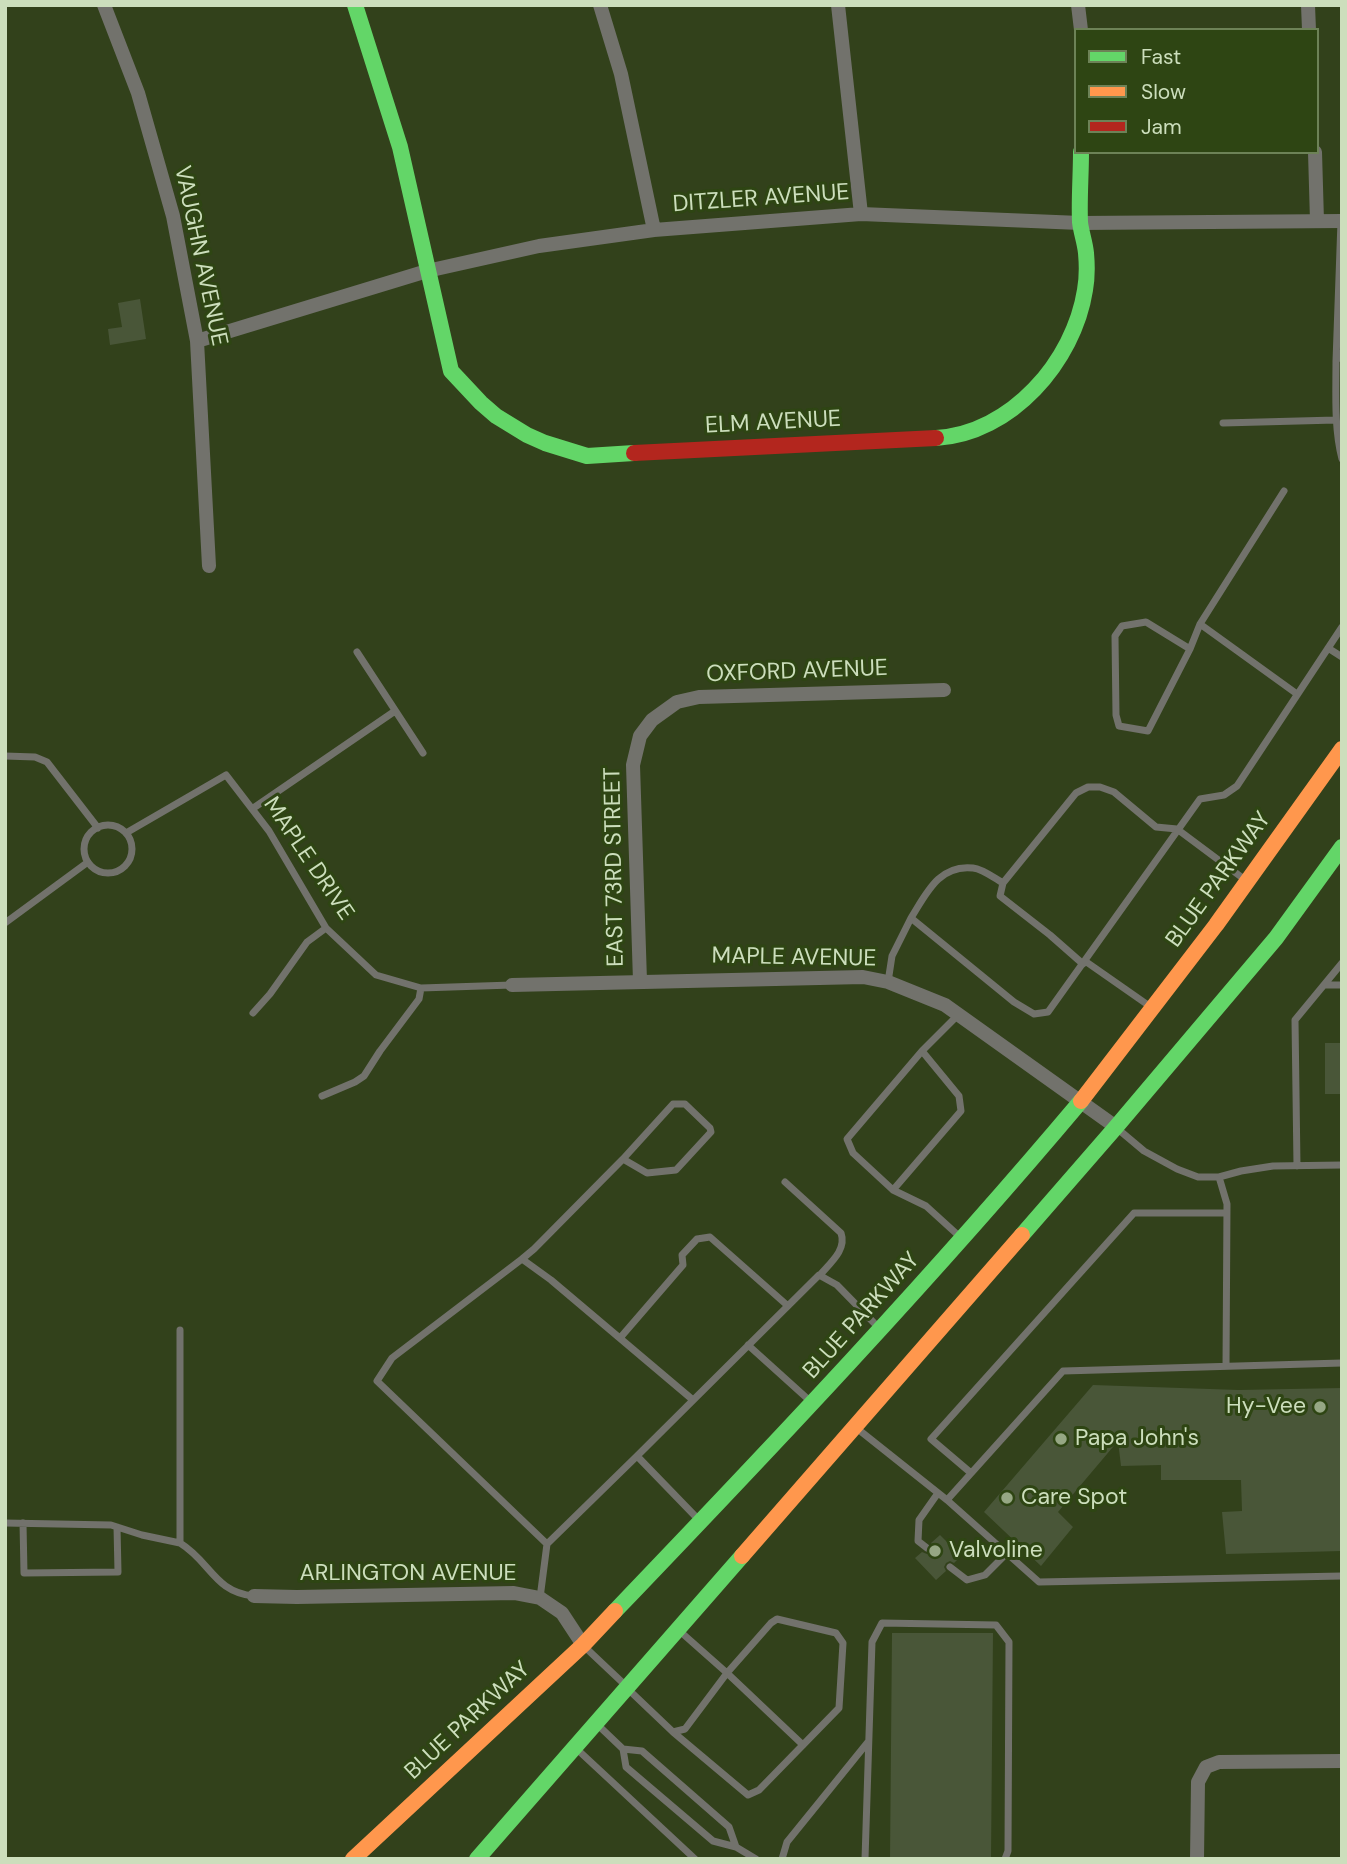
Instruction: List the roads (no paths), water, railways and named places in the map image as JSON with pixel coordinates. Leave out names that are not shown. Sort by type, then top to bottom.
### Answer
[{"type":"main road","name":"ELM AVENUE","points":[[355,5],[400,147],[451,371],[496,418],[555,448],[587,456],[946,437],[980,427],[1012,410],[1039,386],[1061,357],[1076,325],[1085,290],[1086,254],[1080,223]]},
{"type":"main road","points":[[1080,223],[1081,154]]},
{"type":"main road","name":"BLUE PARKWAY","points":[[353,1859],[583,1645],[813,1404],[962,1239],[1080,1102],[1216,925],[1342,749]]},
{"type":"main road","points":[[477,1859],[1116,1127],[1276,938],[1342,847]]},
{"type":"street","name":"VAUGHN AVENUE","points":[[104,5],[138,93],[173,216],[197,341],[209,566]]},
{"type":"street","points":[[600,5],[621,74],[654,230]]},
{"type":"street","points":[[838,5],[861,214]]},
{"type":"street","points":[[1078,5],[1081,28]]},
{"type":"street","points":[[1308,5],[1309,28]]},
{"type":"street","points":[[1315,154],[1317,221]]},
{"type":"street","name":"DITZLER AVENUE","points":[[197,341],[427,271],[540,246],[654,230],[861,214],[1080,223],[1341,221]]},
{"type":"street","name":"OXFORD AVENUE","points":[[656,716],[677,702],[699,697],[944,690]]},
{"type":"street","name":"EAST 73RD STREET","points":[[640,981],[634,765],[640,736],[656,716]]},
{"type":"street","name":"MAPLE AVENUE","points":[[512,985],[863,977],[888,982],[945,1004],[1116,1127]]},
{"type":"street","name":"ARLINGTON AVENUE","points":[[254,1596],[514,1593],[540,1598],[562,1613],[583,1645]]},
{"type":"street","points":[[1197,1859],[1198,1782],[1206,1767],[1219,1762],[1342,1761]]},
{"type":"lane","points":[[1341,221],[1336,420],[1342,459]]},
{"type":"lane","points":[[1336,361],[1342,353]]},
{"type":"lane","points":[[1223,423],[1336,420]]},
{"type":"lane","points":[[1190,649],[1146,622],[1122,626],[1115,636],[1116,715],[1119,726],[1148,731],[1190,649],[1200,624],[1284,491]]},
{"type":"lane","points":[[1200,624],[1297,694]]},
{"type":"lane","points":[[911,918],[1014,1003],[1034,1014],[1048,1012],[1200,799],[1224,794],[1237,786],[1342,627]]},
{"type":"lane","points":[[1328,648],[1342,657]]},
{"type":"lane","points":[[356,652],[423,753]]},
{"type":"lane","points":[[252,809],[395,711]]},
{"type":"lane","points":[[5,756],[35,757],[47,762],[98,828]]},
{"type":"lane","name":"MAPLE DRIVE","points":[[126,834],[226,775],[269,831],[326,928],[376,975],[421,988],[512,985]]},
{"type":"lane","points":[[1152,1008],[1084,962],[1000,896],[1003,883],[1076,793],[1087,787],[1100,787],[1114,792],[1156,827],[1177,829],[1247,881]]},
{"type":"lane","points":[[113,826],[126,834],[132,848],[131,856],[122,869],[100,872],[88,862],[85,846],[92,832],[98,828],[113,826]]},
{"type":"lane","points":[[5,923],[88,862]]},
{"type":"lane","points":[[888,982],[892,956],[934,881],[948,871],[973,868],[1003,883]]},
{"type":"lane","points":[[253,1013],[307,942],[326,928]]},
{"type":"lane","points":[[1297,1166],[1295,1020],[1342,963]]},
{"type":"lane","points":[[1324,985],[1342,985]]},
{"type":"lane","points":[[322,1096],[355,1083],[364,1076],[419,999],[421,988]]},
{"type":"lane","points":[[958,1014],[922,1051],[847,1139],[853,1153],[893,1190],[926,1206],[962,1239]]},
{"type":"lane","points":[[893,1190],[961,1111],[958,1096],[922,1051]]},
{"type":"lane","points":[[547,1544],[377,1381],[392,1358],[534,1249],[623,1160],[673,1104],[685,1104],[710,1128],[711,1132],[676,1170],[647,1173],[623,1160]]},
{"type":"lane","points":[[1116,1127],[1144,1150],[1198,1177],[1219,1177],[1273,1166],[1342,1166]]},
{"type":"lane","points":[[1219,1177],[1227,1204],[1226,1366]]},
{"type":"lane","points":[[540,1598],[547,1544],[819,1276],[842,1248],[841,1233],[785,1182]]},
{"type":"lane","points":[[971,1473],[932,1439],[1134,1213],[1227,1213]]},
{"type":"lane","points":[[620,1338],[683,1265],[682,1255],[697,1239],[709,1237],[788,1306]]},
{"type":"lane","points":[[522,1259],[551,1280],[693,1400]]},
{"type":"lane","points":[[819,1276],[837,1285],[881,1329]]},
{"type":"lane","points":[[180,1329],[180,1543]]},
{"type":"lane","points":[[748,1345],[813,1404]]},
{"type":"lane","points":[[947,1500],[1063,1371],[1342,1363]]},
{"type":"lane","points":[[855,1426],[947,1500],[1039,1581],[1342,1576]]},
{"type":"lane","points":[[637,1457],[702,1522]]},
{"type":"lane","points":[[927,1548],[918,1541],[919,1520],[938,1493]]},
{"type":"lane","points":[[5,1523],[89,1523],[117,1527],[180,1543],[200,1559],[227,1588],[240,1595],[254,1596]]},
{"type":"lane","points":[[23,1523],[24,1573],[118,1572],[117,1527]]},
{"type":"lane","points":[[950,1567],[967,1580],[985,1575],[1007,1553]]},
{"type":"lane","points":[[583,1645],[673,1732],[748,1795],[759,1790],[839,1708],[843,1643],[836,1633],[778,1619],[771,1623],[727,1673],[685,1729],[673,1732]]},
{"type":"lane","points":[[865,1859],[872,1642],[882,1623],[996,1625],[1009,1642],[1008,1851],[1005,1859]]},
{"type":"lane","points":[[677,1629],[803,1745]]},
{"type":"lane","points":[[595,1723],[622,1749],[626,1768],[713,1841],[736,1847],[756,1859]]},
{"type":"lane","points":[[782,1859],[788,1842],[869,1741]]},
{"type":"lane","points":[[574,1747],[695,1859]]},
{"type":"lane","points":[[622,1749],[642,1751],[729,1827],[736,1847]]},
{"type":"place","name":"Hy-Vee","points":[[1320,1407]]},
{"type":"place","name":"Papa John's","points":[[1061,1439]]},
{"type":"place","name":"Care Spot","points":[[1007,1498]]},
{"type":"place","name":"Valvoline","points":[[935,1551]]}]
